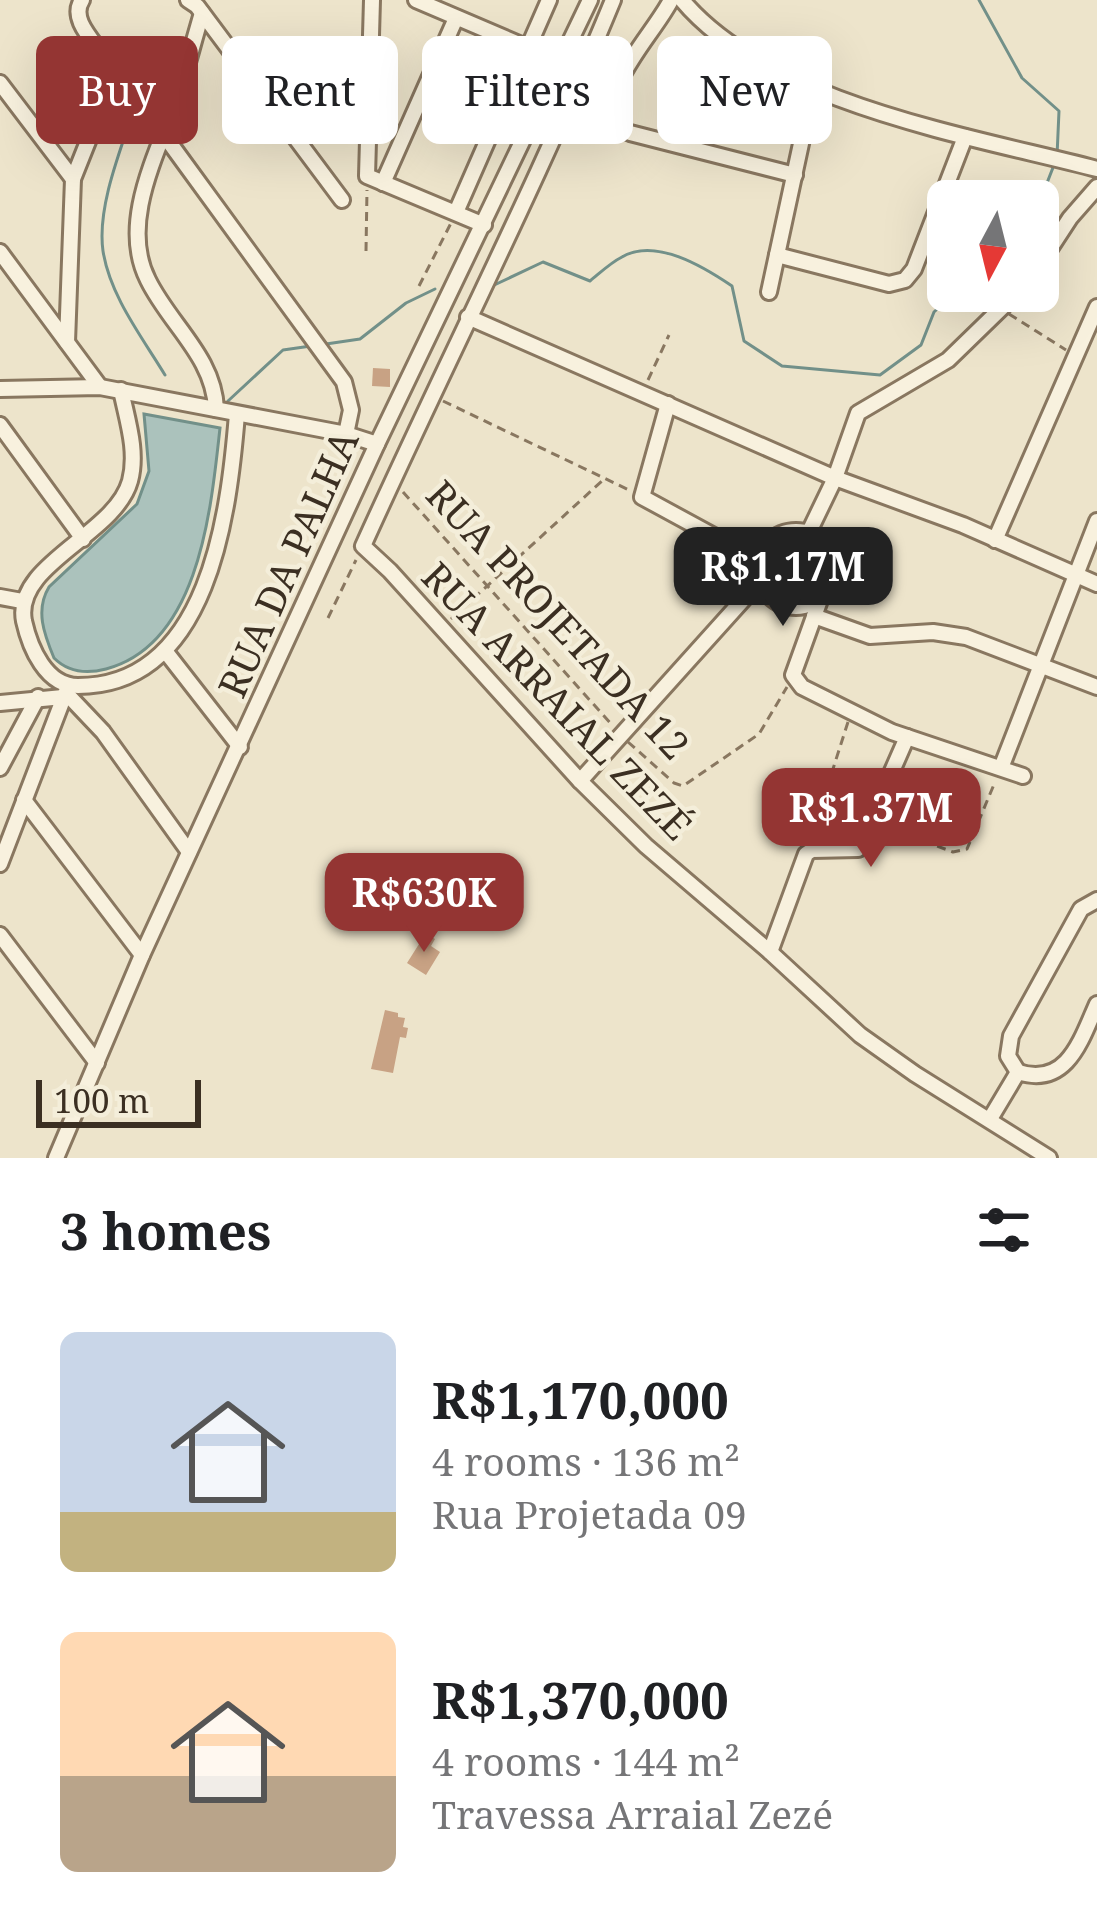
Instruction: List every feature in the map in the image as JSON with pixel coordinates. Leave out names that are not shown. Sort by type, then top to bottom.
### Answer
[{"type":"street","points":[[67,342],[73,178],[114,76],[78,20],[82,0]]},
{"type":"street","points":[[188,0],[342,200]]},
{"type":"street","points":[[373,0],[367,176],[484,224]]},
{"type":"street","points":[[416,0],[498,36]]},
{"type":"street","points":[[533,36],[548,0]]},
{"type":"street","name":"RUA DA PALHA","points":[[573,36],[590,0]]},
{"type":"street","points":[[363,546],[530,192],[613,0]]},
{"type":"street","points":[[671,0],[631,57],[610,113],[613,125],[796,175]]},
{"type":"street","points":[[682,0],[722,36]]},
{"type":"street","points":[[195,36],[202,13]]},
{"type":"street","points":[[382,183],[456,18]]},
{"type":"street","points":[[0,83],[73,178]]},
{"type":"street","points":[[832,94],[965,137],[1097,170]]},
{"type":"street","points":[[777,255],[889,284],[905,280],[914,269],[965,137]]},
{"type":"street","points":[[160,144],[138,220],[142,268],[206,366],[216,409]]},
{"type":"street","points":[[171,144],[344,382],[350,410],[346,434]]},
{"type":"street","points":[[457,211],[486,144]]},
{"type":"street","name":"RUA DA PALHA","points":[[56,1158],[189,852],[522,144]]},
{"type":"street","points":[[769,292],[802,144]]},
{"type":"street","points":[[1059,235],[1097,187]]},
{"type":"street","points":[[0,252],[100,387]]},
{"type":"street","points":[[995,540],[1097,307]]},
{"type":"street","points":[[808,532],[835,478],[858,413],[948,360],[1001,312]]},
{"type":"street","points":[[468,316],[835,478],[1097,584]]},
{"type":"street","points":[[0,389],[121,390],[377,444]]},
{"type":"street","points":[[121,390],[133,451],[130,478],[119,503],[33,583],[22,601],[24,623],[34,653],[103,732],[189,852]]},
{"type":"street","points":[[668,404],[642,497],[758,560]]},
{"type":"street","points":[[0,703],[141,673],[166,652],[215,556],[225,520],[237,414]]},
{"type":"street","points":[[0,425],[82,538]]},
{"type":"street","points":[[1001,768],[1097,521]]},
{"type":"street","points":[[820,600],[800,607],[780,604],[759,582],[758,560],[770,540],[782,533],[808,532],[826,545],[834,566],[793,675],[810,692],[907,737],[1023,776]]},
{"type":"street","name":"RUA ARRAIAL ZEZÉ","points":[[363,546],[646,846],[860,1035],[1049,1158]]},
{"type":"street","points":[[580,781],[759,582]]},
{"type":"street","points":[[0,597],[22,601]]},
{"type":"street","points":[[814,616],[870,636],[933,632],[966,637],[1097,688]]},
{"type":"street","points":[[166,652],[240,747]]},
{"type":"street","points":[[1,855],[66,692]]},
{"type":"street","points":[[0,768],[38,697]]},
{"type":"street","points":[[770,952],[806,854],[856,850],[907,737]]},
{"type":"street","points":[[24,800],[142,955]]},
{"type":"street","points":[[1097,900],[1081,909],[1011,1036],[1009,1056],[1018,1072],[1039,1077],[1065,1065],[1097,1004]]},
{"type":"street","points":[[0,934],[98,1064]]},
{"type":"street","points":[[990,1119],[1018,1072]]},
{"type":"path","points":[[366,251],[367,176]]},
{"type":"path","points":[[419,286],[457,211]]},
{"type":"path","points":[[1006,312],[1047,342],[1078,354]]},
{"type":"path","points":[[642,393],[669,334]]},
{"type":"path","points":[[431,396],[642,497]]},
{"type":"path","points":[[440,628],[606,478]]},
{"type":"path","name":"RUA PROJETADA 12","points":[[393,480],[621,736],[674,783],[690,783],[759,734],[793,675]]},
{"type":"path","points":[[328,618],[363,546]]},
{"type":"path","points":[[853,709],[824,792],[830,805],[953,852],[968,849],[1001,768]]},
{"type":"water","points":[[144,414],[220,428],[212,496],[195,569],[162,632],[138,655],[99,671],[72,669],[54,658],[47,640],[42,622],[45,596],[137,504],[149,471]]},
{"type":"building","points":[[373,368],[390,369],[390,387],[372,386]]},
{"type":"building","points":[[426,933],[435,939],[431,946],[440,952],[426,975],[407,963]]},
{"type":"building","points":[[385,1010],[405,1018],[403,1027],[408,1028],[406,1038],[400,1037],[393,1073],[371,1069]]},
{"type":"waterway","points":[[979,0],[1022,78],[1059,111],[1057,156]]},
{"type":"waterway","points":[[122,144],[104,211],[103,251],[120,300],[165,375]]},
{"type":"waterway","points":[[1048,180],[1054,165]]},
{"type":"waterway","points":[[490,287],[543,262],[590,281],[635,252],[664,252],[732,286],[744,341],[782,366],[880,375],[921,345],[934,312]]},
{"type":"waterway","points":[[326,344],[360,339],[406,303],[435,289]]},
{"type":"waterway","points":[[228,401],[283,350],[311,346]]}]
